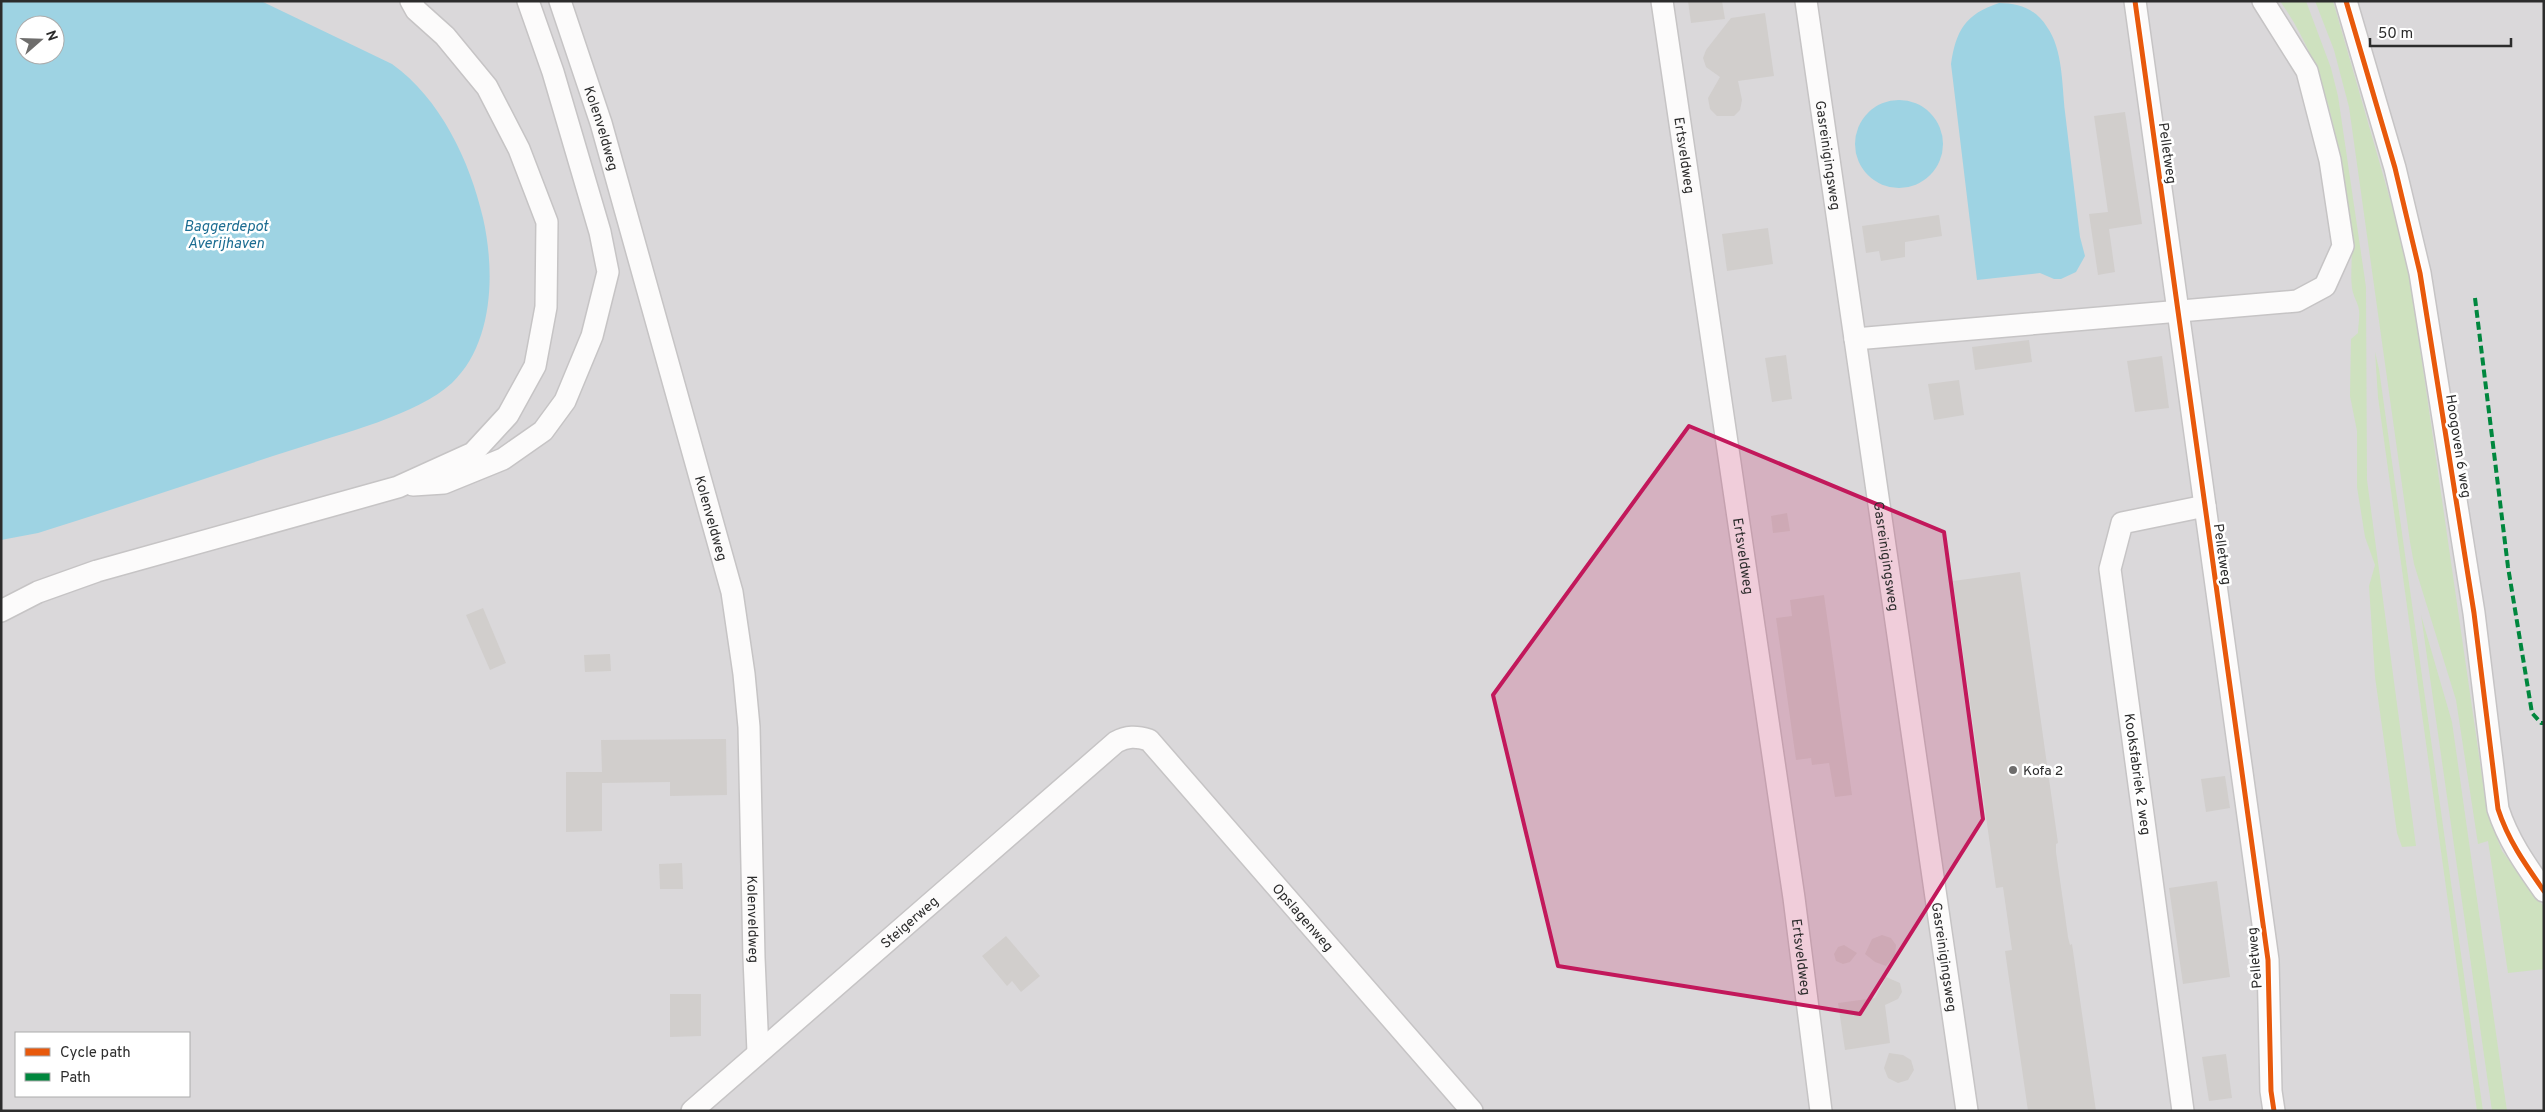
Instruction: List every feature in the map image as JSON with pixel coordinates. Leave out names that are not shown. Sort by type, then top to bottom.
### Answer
[{"type":"lane","points":[[398,487],[444,483],[503,459],[543,431],[565,402],[592,336],[608,272],[600,232],[561,100],[528,1]]},
{"type":"lane","name":"Kolenveldweg","points":[[560,1],[601,123],[732,592],[744,674],[749,727],[758,1052]]},
{"type":"lane","name":"Ertsveldweg","points":[[1662,1],[1794,898],[1821,1111]]},
{"type":"lane","name":"Gasreinigingsweg","points":[[1806,1],[1967,1111]]},
{"type":"lane","name":"Pelletweg","points":[[2135,1],[2268,960],[2271,1090],[2274,1111]]},
{"type":"lane","points":[[1855,339],[2178,310],[2297,302],[2325,286],[2343,246],[2330,160],[2308,71],[2263,1]]},
{"type":"lane","name":"Hoogoven 6 weg","points":[[2346,1],[2394,168],[2418,266],[2474,613],[2498,809],[2505,831],[2521,859],[2544,891]]},
{"type":"lane","points":[[1,611],[38,592],[97,571],[398,487],[473,453],[508,414],[535,366],[546,307],[547,222],[519,149],[487,87],[445,36],[409,4]]},
{"type":"lane","name":"Kooksfabriek 2 weg","points":[[2183,1111],[2110,569],[2122,523],[2205,506]]},
{"type":"lane","name":"Steigerweg","points":[[692,1111],[1116,742],[1128,736]]},
{"type":"lane","name":"Opslagenweg","points":[[1128,736],[1149,740],[1472,1111]]},
{"type":"highlighted area","points":[[1689,426],[1944,532],[1983,819],[1860,1014],[1558,966],[1493,695]]},
{"type":"shaded area","points":[[1,1],[2544,1],[2544,1111],[1,1111]]},
{"type":"green space","points":[[2280,1],[2306,1],[2331,68],[2338,96],[2366,287],[2367,480],[2416,846],[2402,847],[2397,833],[2375,677],[2369,586],[2375,565],[2365,537],[2357,487],[2357,431],[2350,396],[2351,339],[2358,333],[2359,313],[2352,288],[2352,249],[2344,180],[2331,117],[2322,86],[2297,28]]},
{"type":"green space","points":[[2315,1],[2333,1],[2407,258],[2487,811],[2502,851],[2544,907],[2544,969],[2508,973],[2488,841],[2478,844],[2456,700],[2414,564],[2349,107],[2334,50]]},
{"type":"green space","points":[[2375,352],[2379,369],[2483,1111],[2477,1111],[2378,397]]},
{"type":"green space","points":[[2421,615],[2452,722],[2507,1111],[2492,1111]]},
{"type":"water","name":"Baggerdepot Averijhaven","points":[[1,1],[261,1],[392,64],[425,94],[451,132],[470,175],[483,218],[489,261],[488,305],[476,348],[466,367],[452,383],[437,394],[399,414],[38,533],[1,540]]},
{"type":"water","points":[[1999,3],[2013,4],[2026,8],[2038,16],[2052,36],[2059,57],[2080,237],[2085,256],[2076,272],[2061,279],[2054,279],[2040,273],[1977,280],[1951,64],[1959,33],[1964,25],[1970,18],[1987,7]]},
{"type":"water","points":[[1899,100],[1916,104],[1930,113],[1939,127],[1943,144],[1939,161],[1930,175],[1916,184],[1899,188],[1882,184],[1868,175],[1859,161],[1855,144],[1859,127],[1868,113],[1882,104]]},
{"type":"building","points":[[1688,1],[1722,1],[1725,19],[1691,23]]},
{"type":"building","points":[[1765,13],[1774,76],[1738,81],[1742,100],[1740,110],[1734,116],[1717,116],[1710,109],[1708,98],[1720,77],[1706,67],[1703,58],[1706,50],[1731,18]]},
{"type":"building","points":[[2125,112],[2142,224],[2109,229],[2115,272],[2098,275],[2089,214],[2108,212],[2094,116]]},
{"type":"building","points":[[1939,215],[1942,236],[1905,242],[1905,257],[1881,261],[1879,251],[1866,253],[1862,226]]},
{"type":"building","points":[[1768,228],[1773,264],[1727,271],[1722,234]]},
{"type":"building","points":[[2029,340],[2032,362],[1975,370],[1972,347]]},
{"type":"building","points":[[1786,355],[1792,399],[1772,402],[1765,358]]},
{"type":"building","points":[[2162,356],[2169,408],[2135,412],[2127,361]]},
{"type":"building","points":[[1959,380],[1964,415],[1934,420],[1928,384]]},
{"type":"building","points":[[1787,513],[1790,531],[1773,533],[1771,516]]},
{"type":"building","name":"Kofa 2","points":[[2020,572],[2058,843],[2056,844],[2056,852],[2068,937],[2070,945],[2072,944],[2096,1111],[2028,1111],[2005,951],[2012,950],[2003,887],[1996,888],[1953,581]]},
{"type":"building","points":[[1824,595],[1852,795],[1835,797],[1829,763],[1812,765],[1811,758],[1796,760],[1776,618],[1792,616],[1790,600]]},
{"type":"building","points":[[483,608],[506,663],[490,670],[466,615]]},
{"type":"building","points":[[610,654],[611,671],[585,672],[584,655]]},
{"type":"building","points":[[726,739],[727,795],[670,796],[670,782],[602,783],[602,831],[566,832],[566,772],[602,772],[601,740]]},
{"type":"building","points":[[2225,776],[2230,808],[2206,812],[2201,779]]},
{"type":"building","points":[[682,863],[683,889],[660,889],[659,864]]},
{"type":"building","points":[[2217,881],[2230,977],[2183,984],[2169,888]]},
{"type":"building","points":[[1882,935],[1891,938],[1896,945],[1895,955],[1886,966],[1875,962],[1865,954],[1872,939]]},
{"type":"building","points":[[1006,936],[1040,976],[1021,992],[1012,981],[1007,986],[982,956]]},
{"type":"building","points":[[1844,945],[1857,953],[1850,962],[1843,964],[1836,961],[1834,954],[1838,947]]},
{"type":"building","points":[[1886,977],[1900,983],[1902,992],[1898,999],[1885,1005],[1890,1043],[1845,1050],[1838,1003],[1875,998]]},
{"type":"building","points":[[670,994],[701,994],[701,1036],[670,1037]]},
{"type":"building","points":[[1889,1053],[1903,1055],[1911,1060],[1914,1070],[1908,1080],[1898,1083],[1888,1078],[1884,1068]]},
{"type":"building","points":[[2226,1054],[2232,1098],[2209,1101],[2202,1057]]},
{"type":"marked path","points":[[2475,298],[2508,567],[2532,713],[2541,723],[2544,723]]},
{"type":"cycle path","points":[[2135,1],[2268,960],[2271,1091],[2274,1111]]},
{"type":"cycle path","points":[[2346,1],[2395,168],[2420,273],[2474,613],[2498,809],[2512,841],[2544,891]]},
{"type":"place","name":"Kofa 2","points":[[2013,770]]}]
